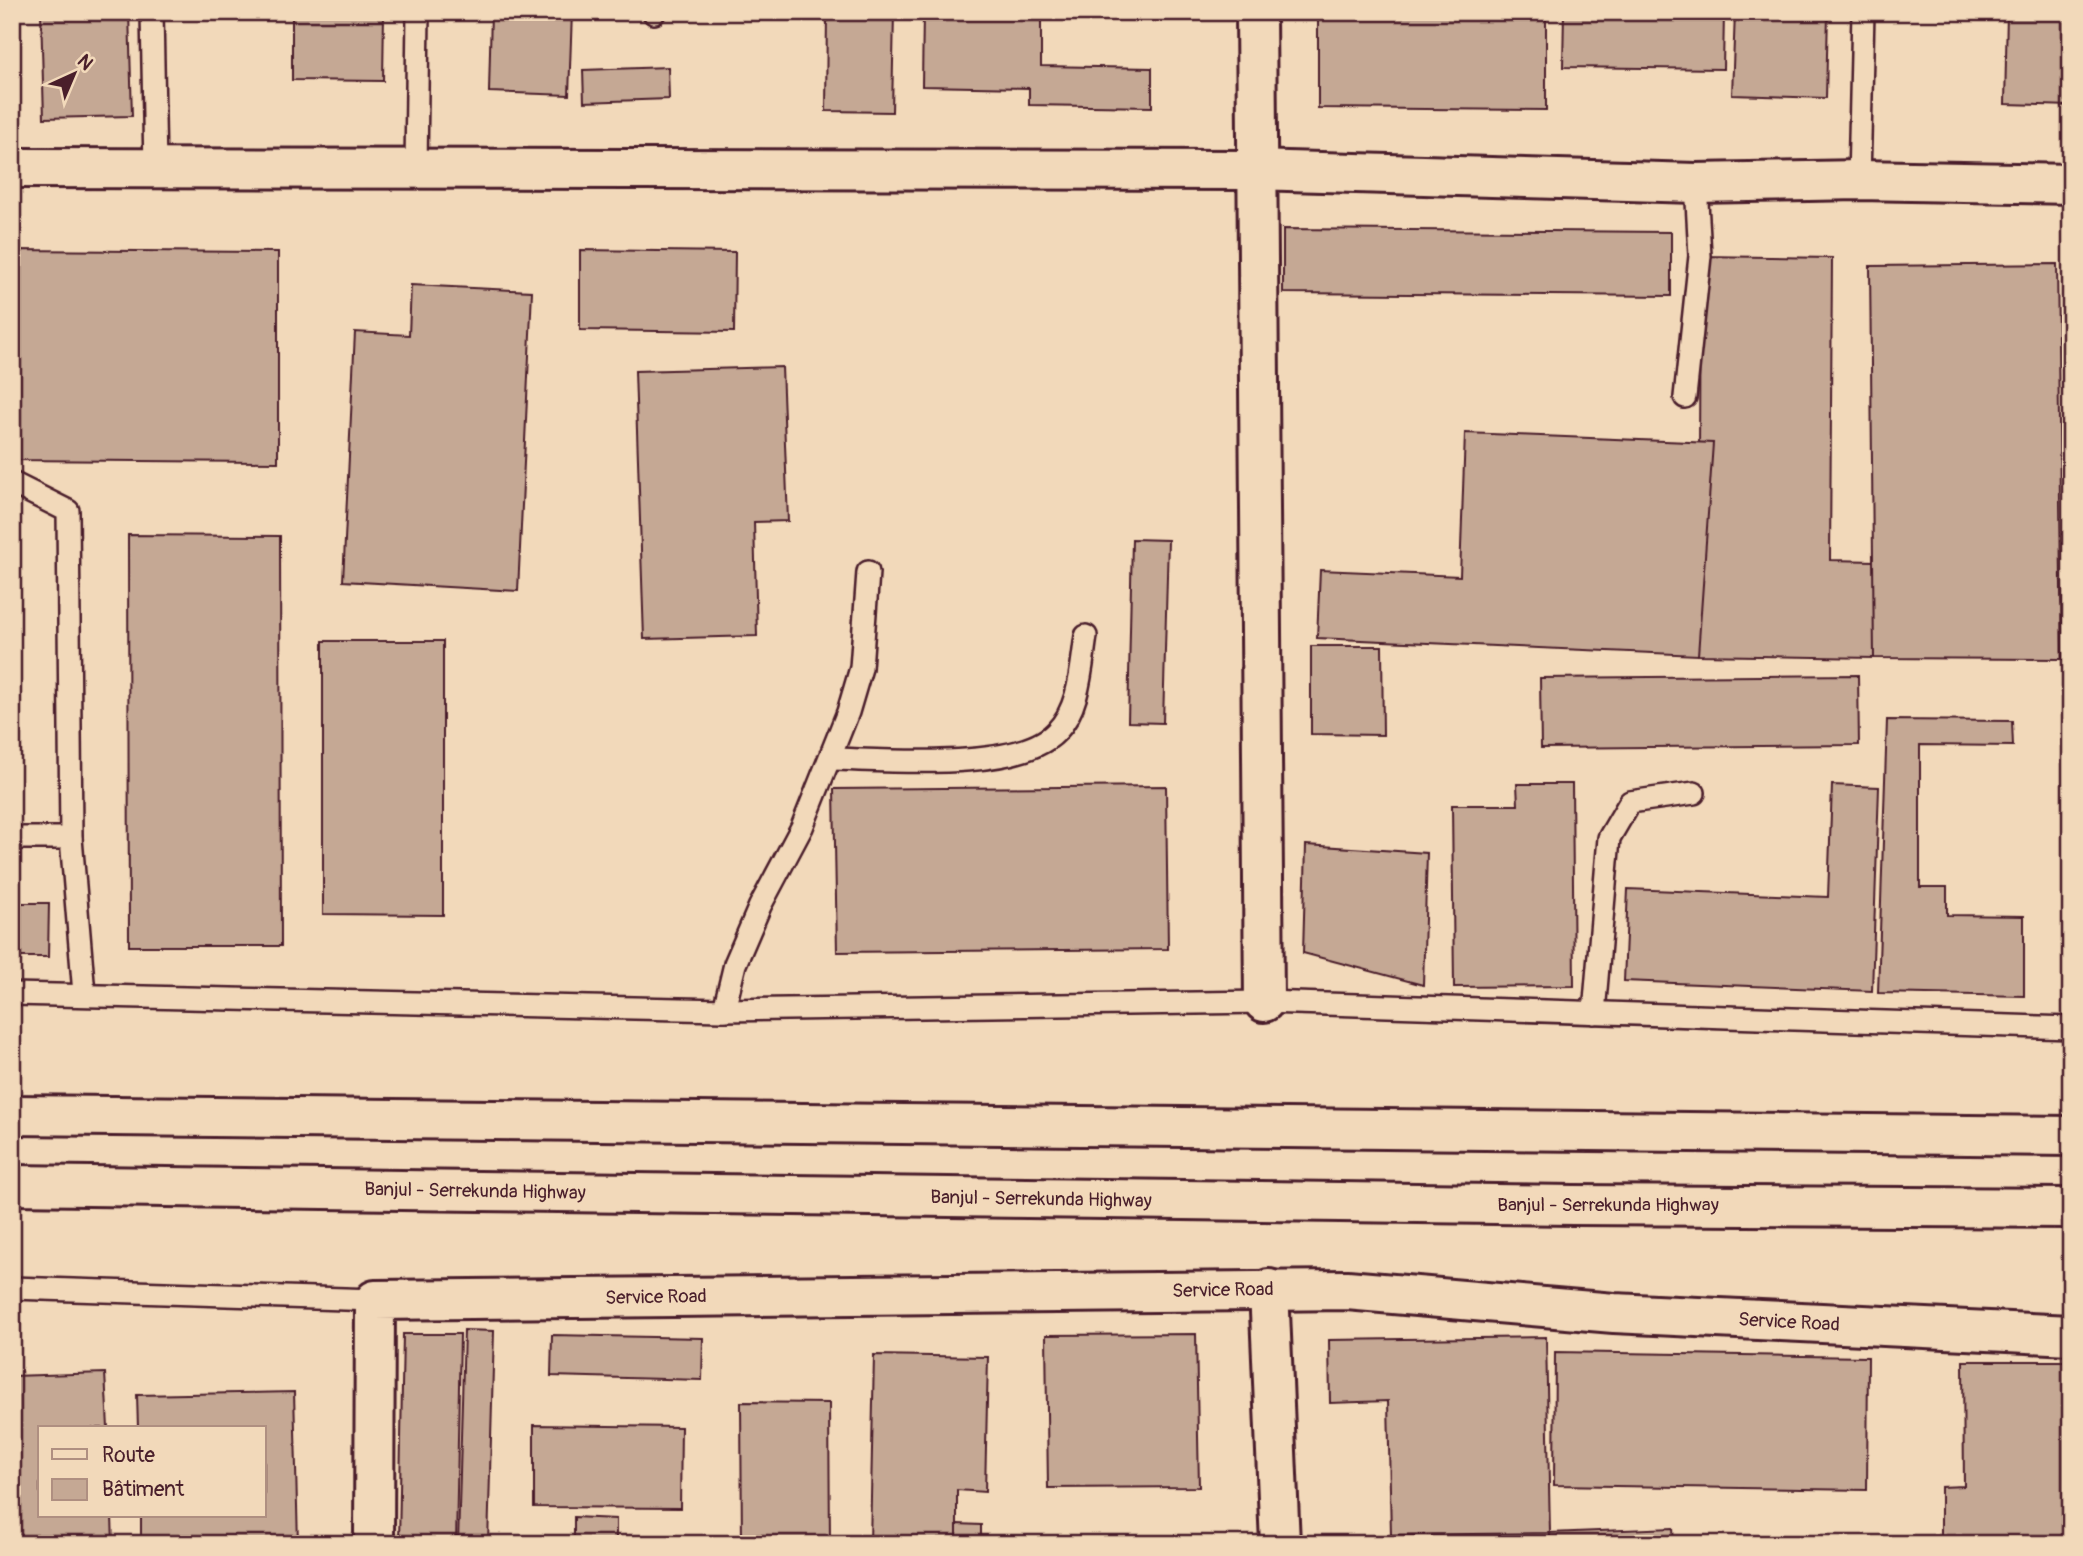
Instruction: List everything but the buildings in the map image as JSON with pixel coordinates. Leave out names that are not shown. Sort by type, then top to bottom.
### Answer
[{"type":"main road","points":[[1256,12],[1264,1002]]},
{"type":"main road","points":[[12,168],[1257,170],[1696,183],[1859,180],[2071,184]]},
{"type":"main road","points":[[12,1115],[2071,1136]]},
{"type":"main road","name":"Banjul - Serrekunda Highway","points":[[12,1185],[1574,1205],[2071,1208]]},
{"type":"main road","points":[[1269,1289],[1280,1544]]},
{"type":"main road","name":"Service Road","points":[[375,1300],[1347,1290],[1614,1313],[2071,1335]]},
{"type":"main road","points":[[374,1544],[375,1300]]},
{"type":"lane","points":[[152,12],[155,169]]},
{"type":"lane","points":[[416,169],[418,12]]},
{"type":"lane","points":[[1859,180],[1863,12]]},
{"type":"lane","points":[[1685,397],[1700,256],[1696,183]]},
{"type":"lane","points":[[12,483],[68,511],[72,838],[83,994]]},
{"type":"lane","points":[[724,1010],[735,964],[760,906],[802,827],[832,760],[861,667],[868,572]]},
{"type":"lane","points":[[832,760],[946,761],[1002,756],[1038,747],[1057,732],[1070,710],[1079,683],[1086,636]]},
{"type":"lane","points":[[1594,1013],[1609,838],[1630,802],[1695,793]]},
{"type":"lane","points":[[12,838],[72,838]]},
{"type":"lane","points":[[12,995],[83,994],[724,1010],[1264,1002],[2071,1028]]},
{"type":"lane","points":[[12,1288],[375,1300]]}]
